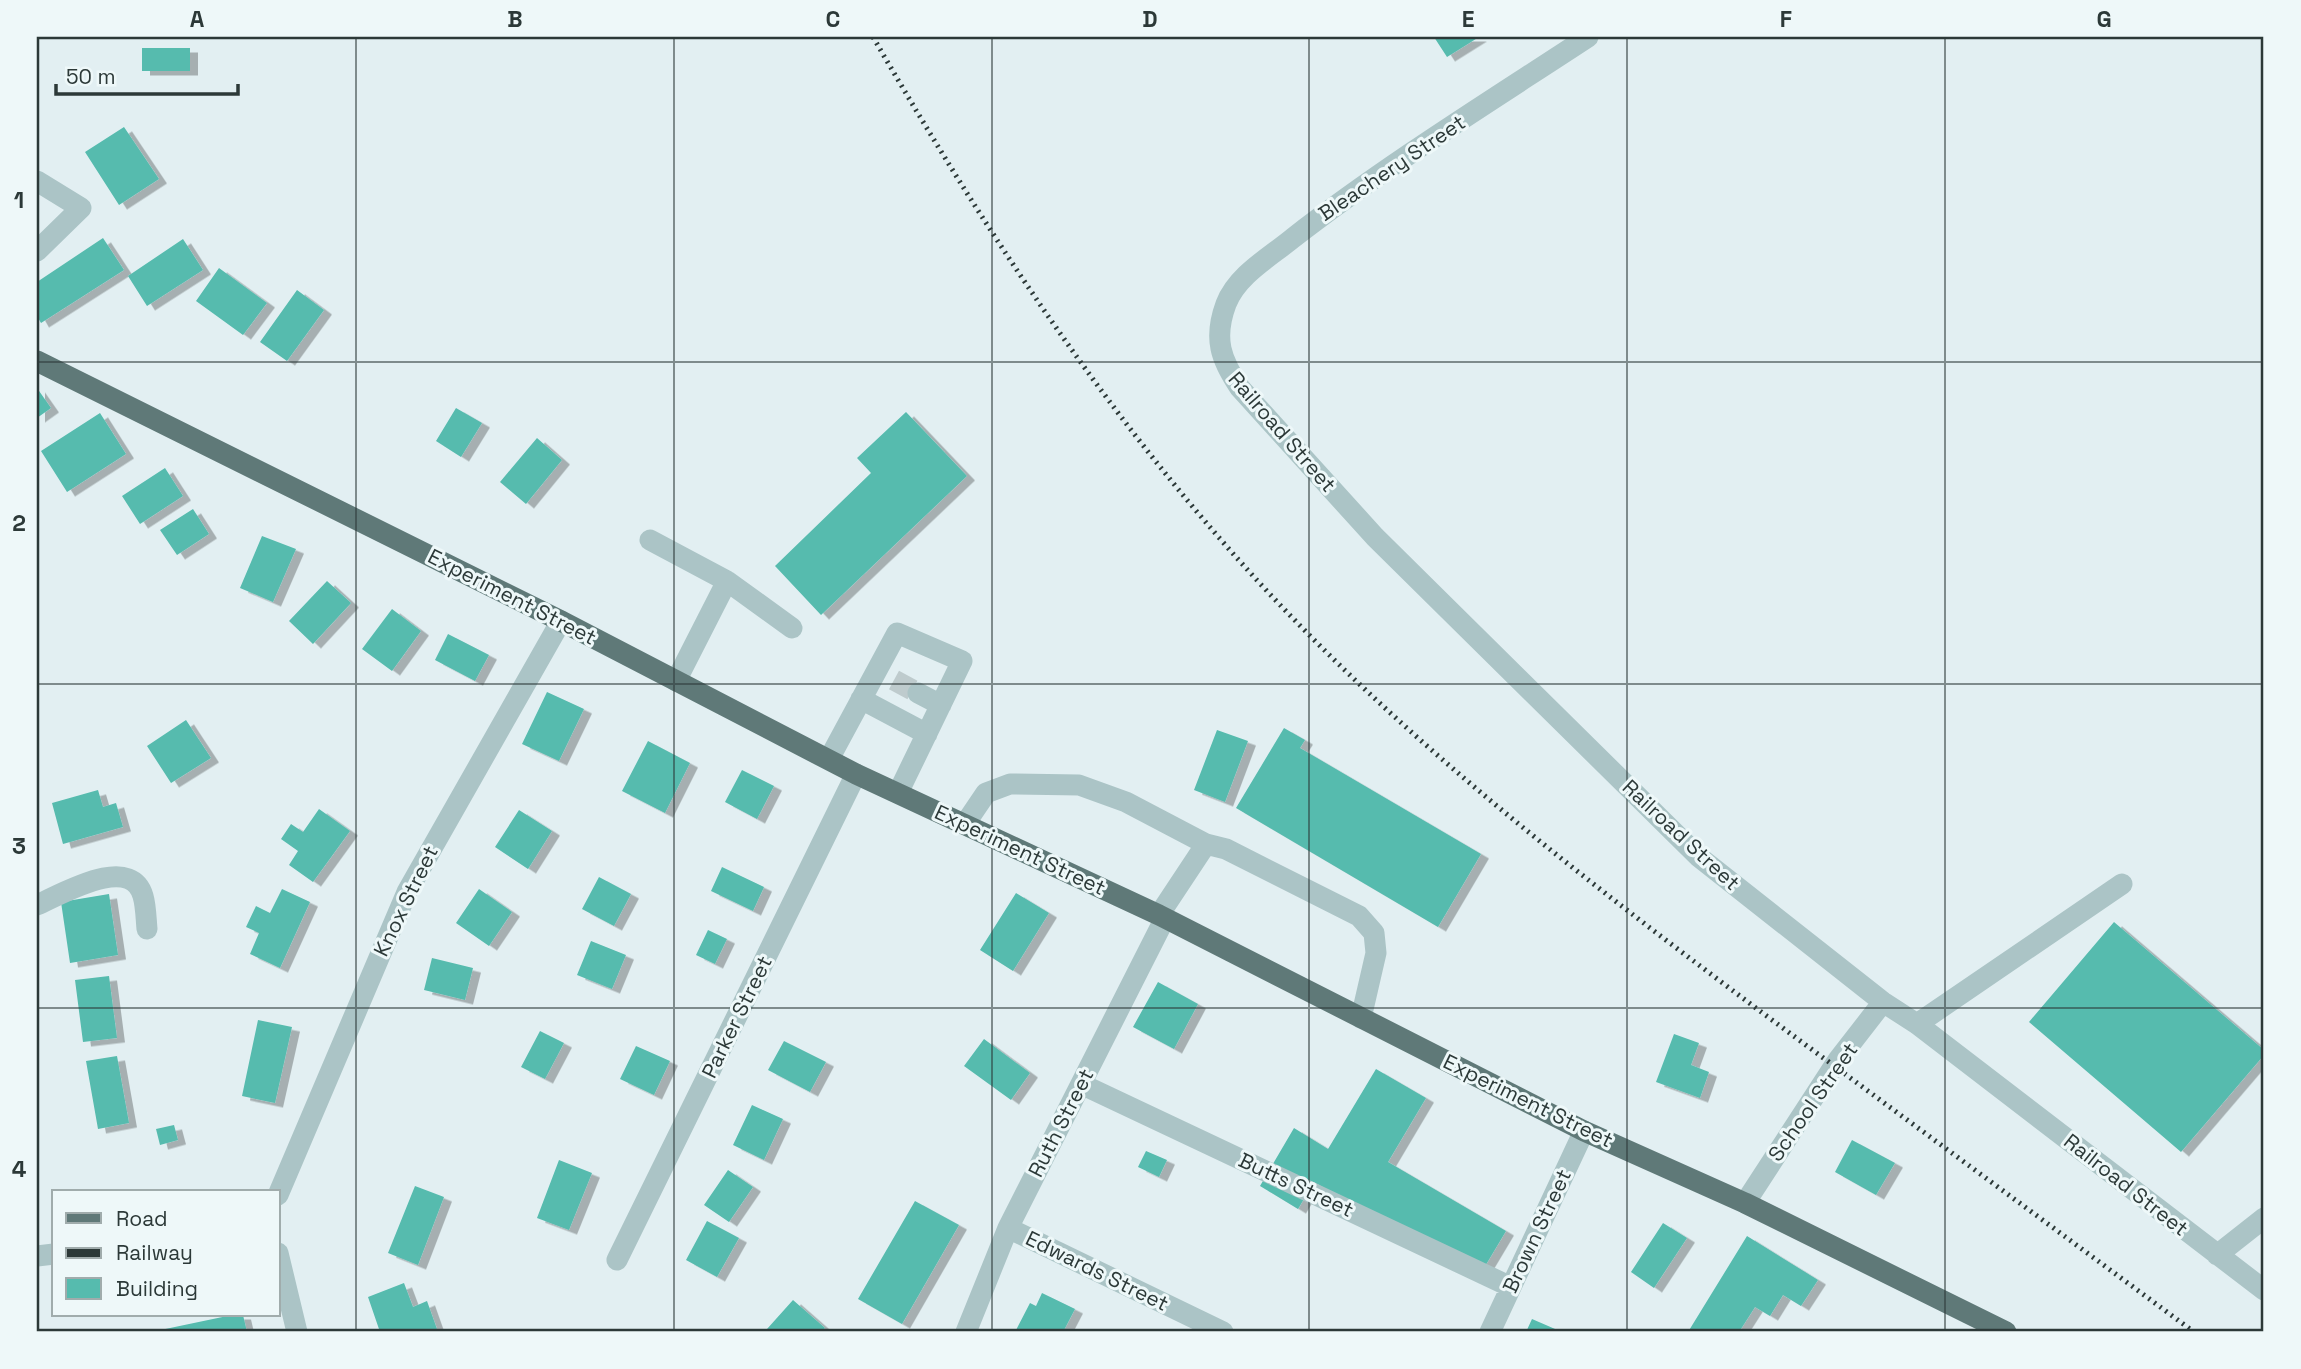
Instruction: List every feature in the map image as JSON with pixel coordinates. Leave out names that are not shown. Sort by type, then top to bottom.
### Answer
[{"type":"main road","name":"Experiment Street","points":[[37,361],[561,621],[856,774],[1162,917],[1584,1131],[1745,1203],[2006,1332]]},
{"type":"street","name":"Bleachery Street","points":[[1221,323],[1226,302],[1242,278],[1329,210],[1588,37]]},
{"type":"street","points":[[37,181],[81,208],[37,251]]},
{"type":"street","name":"Railroad Street","points":[[1221,323],[1219,343],[1223,363],[1240,388],[1375,537],[1699,857],[1883,1002],[1917,1024],[2264,1290]]},
{"type":"street","points":[[650,540],[727,581],[792,628]]},
{"type":"street","points":[[676,681],[727,581]]},
{"type":"street","name":"Knox Street","points":[[280,1190],[407,891],[561,621]]},
{"type":"street","points":[[829,760],[861,699],[885,675],[897,633],[962,661],[898,793]]},
{"type":"street","points":[[918,693],[941,705]]},
{"type":"street","points":[[861,699],[927,734]]},
{"type":"street","name":"Parker Street","points":[[617,1260],[856,774]]},
{"type":"street","points":[[965,824],[986,793],[1010,784],[1079,785],[1126,802],[1206,844],[1226,849],[1359,916],[1374,933],[1376,953],[1361,1018]]},
{"type":"street","name":"Ruth Street","points":[[966,1332],[1008,1228],[1162,917],[1206,844]]},
{"type":"street","points":[[37,905],[88,883],[121,875],[136,883],[143,896],[147,929]]},
{"type":"street","points":[[1917,1024],[2122,884]]},
{"type":"street","name":"School Street","points":[[1745,1203],[1838,1060],[1883,1002]]},
{"type":"street","name":"Butts Street","points":[[1081,1084],[1511,1287]]},
{"type":"street","name":"Brown Street","points":[[1490,1332],[1584,1131]]},
{"type":"street","points":[[2217,1255],[2264,1218]]},
{"type":"street","name":"Edwards Street","points":[[1008,1228],[1223,1332]]},
{"type":"street","points":[[280,1261],[297,1332]]},
{"type":"building","points":[[1434,37],[1479,37],[1447,57]]},
{"type":"building","points":[[142,48],[190,48],[190,71],[142,71]]},
{"type":"building","points":[[124,127],[159,179],[119,205],[85,152]]},
{"type":"building","points":[[103,238],[124,270],[41,323],[37,316],[37,282]]},
{"type":"building","points":[[183,239],[203,270],[147,306],[128,276]]},
{"type":"building","points":[[219,268],[267,303],[243,335],[196,301]]},
{"type":"building","points":[[297,290],[324,310],[287,361],[260,342]]},
{"type":"building","points":[[37,388],[51,408],[37,418]]},
{"type":"building","points":[[456,408],[482,423],[461,457],[436,441]]},
{"type":"building","points":[[906,412],[967,476],[821,615],[775,566],[871,473],[857,458]]},
{"type":"building","points":[[100,413],[126,454],[67,492],[41,451]]},
{"type":"building","points":[[537,438],[562,460],[526,504],[500,482]]},
{"type":"building","points":[[165,468],[183,496],[140,524],[122,496]]},
{"type":"building","points":[[193,509],[209,534],[177,555],[160,530]]},
{"type":"building","points":[[262,536],[296,549],[273,602],[240,588]]},
{"type":"building","points":[[327,581],[351,603],[313,644],[289,621]]},
{"type":"building","points":[[392,609],[421,631],[392,671],[362,649]]},
{"type":"building","points":[[448,634],[489,655],[475,681],[435,660]]},
{"type":"building","points":[[547,692],[584,709],[559,761],[522,744]]},
{"type":"building","points":[[186,720],[211,758],[171,783],[147,746]]},
{"type":"building","points":[[1284,728],[1305,740],[1300,748],[1481,854],[1438,927],[1236,808]]},
{"type":"building","points":[[1217,730],[1248,741],[1225,802],[1194,790]]},
{"type":"building","points":[[648,741],[690,763],[665,813],[622,791]]},
{"type":"building","points":[[742,770],[774,786],[757,819],[725,802]]},
{"type":"building","points":[[98,790],[103,807],[116,803],[123,827],[63,844],[52,803]]},
{"type":"building","points":[[319,809],[350,831],[313,882],[289,865],[298,851],[281,839],[291,824],[303,832]]},
{"type":"building","points":[[519,810],[552,831],[528,869],[495,847]]},
{"type":"building","points":[[722,867],[764,887],[753,911],[711,891]]},
{"type":"building","points":[[599,877],[631,894],[614,926],[582,909]]},
{"type":"building","points":[[282,889],[310,902],[280,968],[250,954],[259,933],[246,927],[256,906],[270,913]]},
{"type":"building","points":[[479,889],[512,912],[489,946],[456,923]]},
{"type":"building","points":[[1016,893],[1049,913],[1013,971],[980,950]]},
{"type":"building","points":[[109,894],[118,955],[70,963],[61,902]]},
{"type":"building","points":[[2114,922],[2264,1050],[2264,1055],[2181,1152],[2029,1022]]},
{"type":"building","points":[[708,930],[727,939],[715,964],[696,955]]},
{"type":"building","points":[[591,941],[626,955],[612,989],[577,975]]},
{"type":"building","points":[[432,958],[473,968],[465,1000],[424,990]]},
{"type":"building","points":[[109,976],[117,1038],[83,1042],[75,980]]},
{"type":"building","points":[[1158,982],[1198,1004],[1174,1049],[1133,1027]]},
{"type":"building","points":[[258,1020],[292,1027],[275,1103],[242,1096]]},
{"type":"building","points":[[540,1031],[564,1043],[545,1079],[521,1067]]},
{"type":"building","points":[[1674,1034],[1699,1043],[1691,1065],[1709,1072],[1700,1098],[1656,1082]]},
{"type":"building","points":[[984,1039],[1030,1073],[1011,1100],[964,1066]]},
{"type":"building","points":[[784,1041],[826,1062],[810,1092],[768,1070]]},
{"type":"building","points":[[636,1046],[670,1061],[654,1095],[620,1079]]},
{"type":"building","points":[[117,1056],[129,1123],[98,1129],[86,1061]]},
{"type":"building","points":[[1376,1069],[1426,1098],[1388,1162],[1506,1231],[1478,1278],[1314,1182],[1298,1209],[1260,1186],[1294,1128],[1328,1149]]},
{"type":"building","points":[[752,1105],[783,1119],[764,1160],[733,1145]]},
{"type":"building","points":[[174,1125],[178,1140],[160,1145],[156,1129]]},
{"type":"building","points":[[1852,1140],[1895,1163],[1876,1195],[1835,1172]]},
{"type":"building","points":[[1146,1151],[1167,1160],[1159,1177],[1138,1167]]},
{"type":"building","points":[[559,1160],[592,1173],[569,1230],[537,1218]]},
{"type":"building","points":[[728,1170],[753,1187],[729,1222],[704,1205]]},
{"type":"building","points":[[415,1186],[444,1197],[418,1265],[388,1253]]},
{"type":"building","points":[[915,1201],[959,1225],[902,1324],[858,1299]]},
{"type":"building","points":[[707,1221],[739,1238],[717,1277],[686,1260]]},
{"type":"building","points":[[1663,1223],[1687,1238],[1654,1288],[1631,1272]]},
{"type":"building","points":[[1747,1236],[1818,1280],[1801,1306],[1783,1295],[1770,1316],[1755,1307],[1739,1332],[1688,1332]]},
{"type":"building","points":[[404,1283],[413,1307],[427,1301],[438,1332],[380,1332],[368,1297]]},
{"type":"building","points":[[1042,1293],[1075,1309],[1063,1332],[1015,1332],[1030,1303],[1036,1306]]},
{"type":"building","points":[[793,1300],[825,1328],[821,1332],[770,1332],[767,1329]]},
{"type":"building","points":[[227,1316],[243,1316],[247,1332],[151,1332]]},
{"type":"building","points":[[1532,1319],[1562,1332],[1526,1332]]},
{"type":"tunnel","points":[[894,680],[918,693]]},
{"type":"railway","points":[[873,37],[1000,244],[1045,312],[1141,443],[1245,567],[1365,689],[1493,803],[1627,910],[2194,1332]]}]
